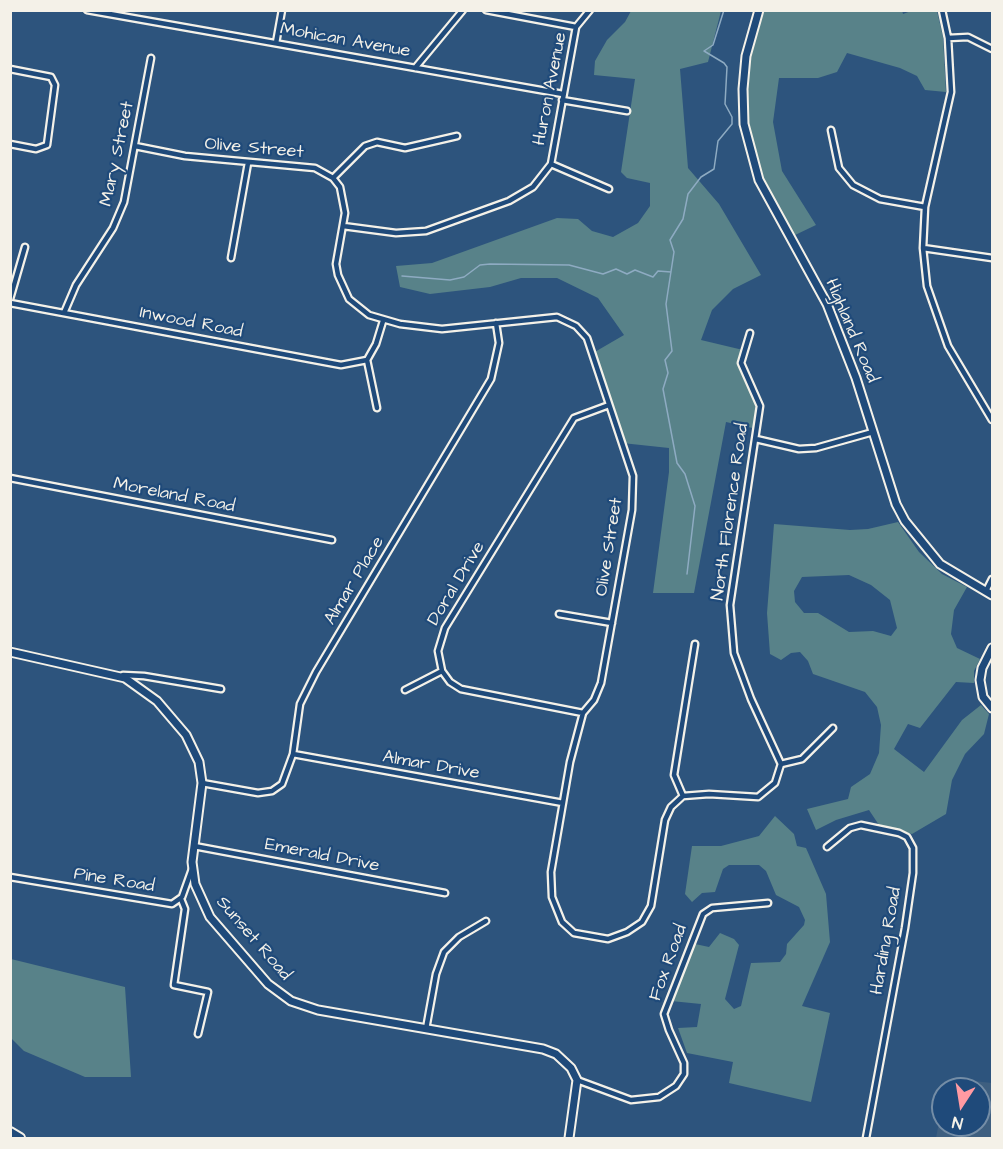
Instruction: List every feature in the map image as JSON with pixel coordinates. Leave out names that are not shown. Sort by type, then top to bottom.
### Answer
[{"type":"main road","points":[[10,1132],[20,1138]]},
{"type":"street","name":"Mohican Avenue","points":[[87,10],[276,42],[627,111]]},
{"type":"street","points":[[134,18],[135,10]]},
{"type":"street","points":[[276,42],[282,10]]},
{"type":"street","points":[[415,68],[462,10]]},
{"type":"street","points":[[486,10],[576,27]]},
{"type":"street","name":"Huron Avenue","points":[[343,226],[396,233],[426,231],[522,195],[533,187],[551,164],[576,27],[590,10]]},
{"type":"street","name":"Highland Road","points":[[759,10],[746,56],[743,89],[744,121],[749,150],[759,180],[827,304],[856,378],[896,504],[909,528],[940,564],[989,593]]},
{"type":"street","points":[[942,10],[948,38],[951,92],[925,207],[923,248],[927,286],[941,329],[956,362],[993,420]]},
{"type":"street","points":[[948,38],[968,37],[993,49]]},
{"type":"street","name":"Mary Street","points":[[64,313],[76,285],[117,219],[124,202],[151,58]]},
{"type":"street","points":[[10,69],[54,80],[47,145],[36,149],[10,144]]},
{"type":"street","points":[[831,130],[835,158],[853,185],[880,199],[925,207]]},
{"type":"street","points":[[333,178],[355,154],[371,144],[377,142],[405,148],[457,136]]},
{"type":"street","name":"Olive Street","points":[[135,146],[185,156],[315,168],[333,178],[344,199],[343,226],[336,264],[342,287],[358,308],[383,321],[442,328],[556,317],[576,326],[590,345],[633,476],[632,510],[601,683],[594,700],[583,713],[570,762],[551,872],[552,897],[562,922],[574,933],[608,939],[627,932],[642,922],[651,906],[665,820],[671,807],[683,796]]},
{"type":"street","points":[[231,258],[248,163]]},
{"type":"street","points":[[551,164],[609,189]]},
{"type":"street","points":[[10,301],[25,247]]},
{"type":"street","points":[[923,248],[993,258]]},
{"type":"street","name":"Inwood Road","points":[[10,301],[341,365],[367,360]]},
{"type":"street","points":[[377,408],[367,360],[376,344],[383,321]]},
{"type":"street","name":"Almar Place","points":[[202,783],[258,793],[272,791],[282,784],[294,754],[300,704],[316,672],[491,379],[499,343],[496,323]]},
{"type":"street","name":"North Florence Road","points":[[750,333],[741,363],[758,399],[756,439],[737,545],[730,605],[734,652],[751,699],[781,764]]},
{"type":"street","name":"Doral Drive","points":[[442,671],[438,651],[445,628],[574,418],[609,405]]},
{"type":"street","points":[[756,439],[799,449],[816,448],[873,432]]},
{"type":"street","name":"Moreland Road","points":[[10,478],[332,540]]},
{"type":"street","points":[[989,593],[993,579]]},
{"type":"street","points":[[559,614],[612,623]]},
{"type":"street","points":[[695,644],[674,775],[683,796],[709,794],[758,797],[775,783],[781,764],[802,759],[833,728]]},
{"type":"street","points":[[993,648],[984,664],[980,680],[983,697],[993,708]]},
{"type":"street","name":"Sunset Road","points":[[10,652],[117,675],[148,693],[178,726],[195,753],[202,783],[193,845],[192,869],[197,891],[210,917],[263,978],[286,998],[318,1011],[550,1052],[566,1062],[577,1080]]},
{"type":"street","points":[[405,690],[442,671],[450,682],[461,689],[583,713]]},
{"type":"street","points":[[117,675],[144,676],[221,689]]},
{"type":"street","name":"Almar Drive","points":[[294,754],[563,804]]},
{"type":"street","name":"Harding Road","points":[[827,847],[850,828],[861,825],[899,833],[907,837],[913,848],[913,873],[905,928],[866,1138]]},
{"type":"street","name":"Emerald Drive","points":[[193,845],[445,893]]},
{"type":"street","points":[[181,899],[192,869]]},
{"type":"street","name":"Pine Road","points":[[10,878],[175,904],[181,899]]},
{"type":"street","name":"Sunset Road","points":[[181,899],[185,909],[174,985],[208,992],[198,1034]]},
{"type":"street","name":"Fox Road","points":[[577,1080],[631,1100],[659,1097],[676,1086],[684,1074],[684,1062],[664,1014],[673,985],[703,914],[712,908],[768,903]]},
{"type":"street","points":[[426,1029],[436,974],[444,952],[459,937],[486,921]]},
{"type":"street","points":[[569,1138],[577,1080]]},
{"type":"shaded area","points":[[992,1083],[992,1138],[936,1138],[991,1137]]},
{"type":"green space","points":[[902,10],[903,14],[911,11],[937,11],[943,37],[946,92],[925,90],[917,76],[900,68],[847,53],[837,72],[818,78],[779,78],[773,122],[782,171],[816,225],[793,236],[763,178],[748,120],[747,88],[750,58],[764,11]]},
{"type":"green space","points":[[631,11],[721,11],[708,62],[680,69],[688,168],[719,204],[761,275],[733,289],[712,310],[701,340],[743,350],[741,363],[758,399],[757,429],[726,422],[694,593],[653,593],[669,472],[669,448],[622,443],[593,353],[624,335],[598,298],[557,278],[521,278],[490,287],[430,294],[400,287],[396,266],[432,263],[557,218],[578,219],[592,231],[613,237],[638,223],[650,206],[650,183],[627,178],[621,172],[635,79],[594,75],[595,61],[607,40],[625,22]]},
{"type":"green space","points":[[898,522],[919,552],[942,574],[967,587],[954,610],[951,634],[957,648],[980,659],[974,671],[974,683],[956,682],[920,728],[908,724],[894,749],[924,772],[962,720],[981,705],[989,714],[984,734],[965,754],[952,780],[946,814],[912,834],[879,825],[869,810],[836,820],[816,830],[807,809],[848,799],[851,787],[870,774],[879,753],[881,725],[877,707],[865,692],[813,674],[808,661],[800,652],[791,653],[781,660],[770,654],[767,613],[774,524],[850,530],[868,529]],"holes":[[[849,575],[871,585],[890,600],[897,628],[891,636],[873,631],[849,632],[818,613],[804,613],[795,602],[794,591],[802,577]]]},
{"type":"green space","points":[[775,816],[794,834],[797,846],[806,848],[826,894],[830,942],[802,1006],[830,1013],[811,1102],[729,1083],[733,1062],[687,1053],[678,1028],[697,1027],[701,1004],[671,1001],[695,944],[709,947],[720,933],[734,939],[739,945],[725,999],[734,1009],[741,1006],[751,963],[780,962],[786,954],[787,944],[804,925],[805,920],[799,907],[776,895],[766,871],[759,865],[729,865],[723,869],[715,892],[702,893],[692,902],[685,894],[692,846],[721,846],[759,836]]},
{"type":"green space","points":[[11,959],[125,987],[131,1077],[85,1077],[24,1051],[11,1038]]},
{"type":"waterway","points":[[687,574],[695,506],[685,474],[677,463],[663,389],[668,373],[665,360],[672,351],[666,304],[674,252],[670,240],[683,219],[688,194],[701,177],[714,169],[718,141],[732,124],[732,117],[725,104],[727,67],[704,51],[713,45],[724,10]]},
{"type":"waterway","points":[[402,276],[450,280],[464,277],[480,265],[490,264],[569,265],[603,274],[616,269],[627,274],[635,270],[653,277],[658,271],[671,272]]}]
